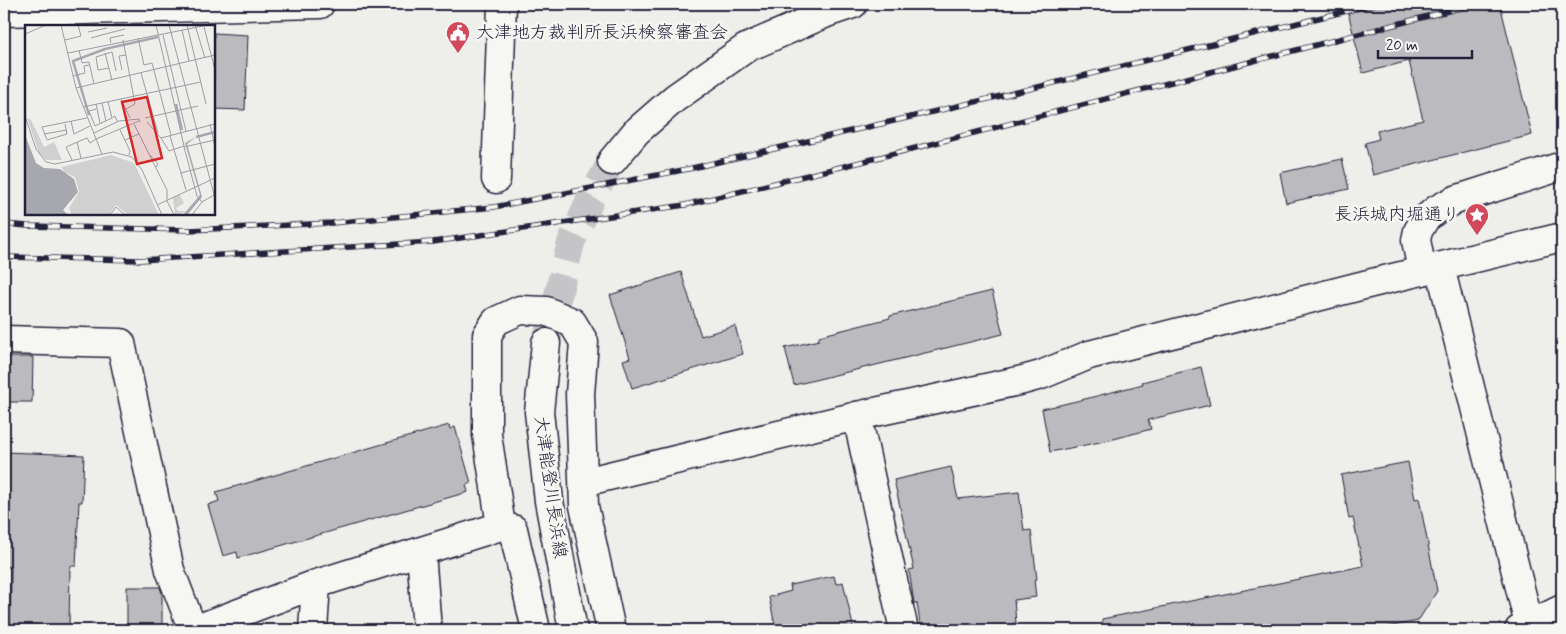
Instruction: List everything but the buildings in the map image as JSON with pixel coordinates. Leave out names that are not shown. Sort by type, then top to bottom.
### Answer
[{"type":"street","points":[[4,12],[320,4]]},
{"type":"street","points":[[496,179],[502,4]]},
{"type":"street","points":[[612,162],[636,132],[674,98],[746,48],[828,12],[853,4]]},
{"type":"street","points":[[1562,166],[1455,200],[1436,210],[1426,219],[1418,231],[1416,240],[1431,269],[1524,627],[1562,609]]},
{"type":"street","points":[[584,482],[857,416],[1023,380],[1041,375],[1089,355],[1562,237]]},
{"type":"street","points":[[501,526],[487,435],[487,335],[496,321],[520,310],[546,312],[572,322],[584,342],[580,394],[584,506],[611,630]]},
{"type":"street","points":[[4,340],[121,343],[170,570],[193,630],[316,584],[501,526],[513,529],[536,630]]},
{"type":"street","name":"大津能登川長浜線","points":[[546,343],[539,412],[549,501],[574,630]]},
{"type":"street","points":[[857,416],[904,630]]},
{"type":"street","points":[[421,552],[428,630]]},
{"type":"street","points":[[313,630],[316,584]]},
{"type":"tunnel","points":[[546,343],[571,243],[591,198],[612,161]]},
{"type":"railway","points":[[4,224],[189,230],[332,223],[494,207],[688,169],[1005,95],[1375,4]]},
{"type":"railway","points":[[4,257],[140,260],[433,242],[685,205],[861,162],[1475,4]]},
{"type":"place","name":"大津地方裁判所長浜検察審査会","points":[[458,54]]},
{"type":"place","name":"長浜城内堀通り","points":[[1477,236]]}]
